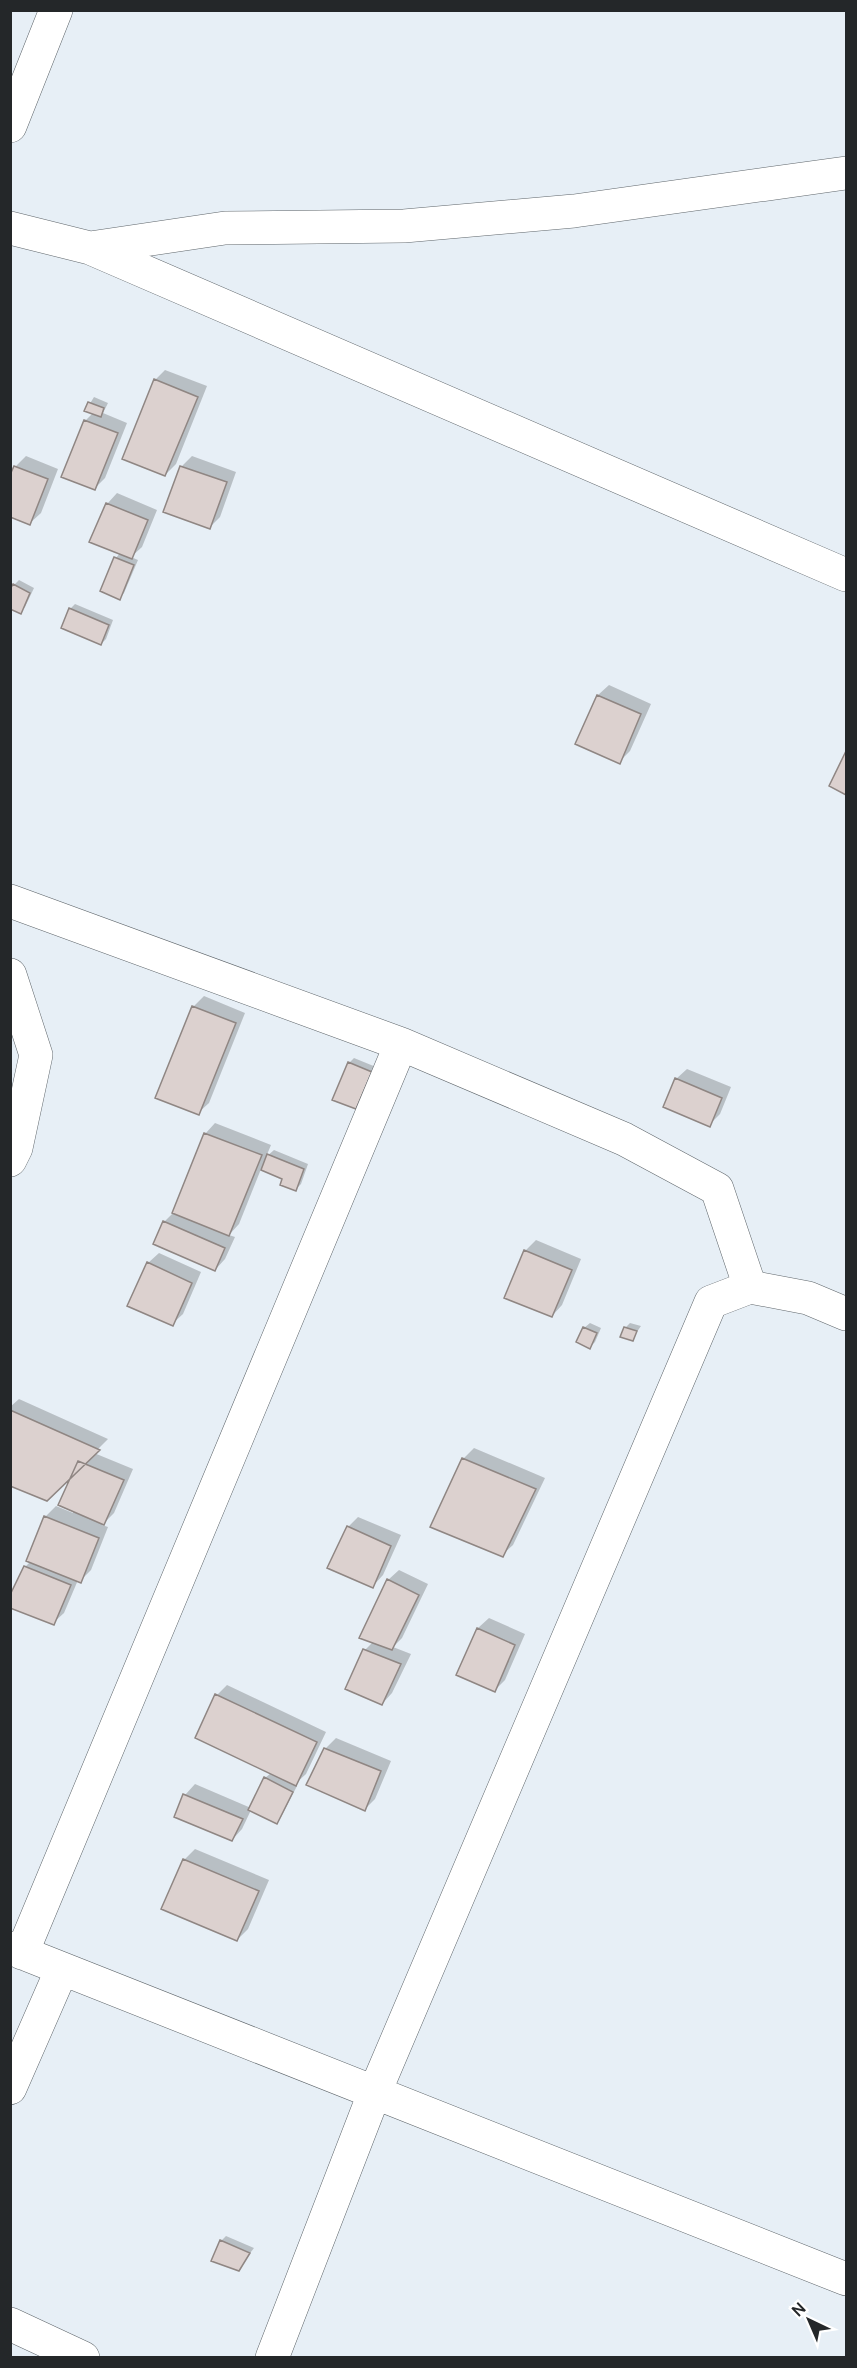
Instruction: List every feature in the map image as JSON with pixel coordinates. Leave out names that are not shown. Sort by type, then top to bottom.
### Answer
[{"type":"street","points":[[10,126],[56,10]]},
{"type":"street","points":[[90,248],[225,228],[404,226],[574,211],[846,173]]},
{"type":"street","points":[[10,228],[90,248],[846,575]]},
{"type":"street","points":[[10,901],[401,1044],[624,1139],[717,1189],[750,1287]]},
{"type":"street","points":[[10,975],[36,1055],[16,1148],[10,1160]]},
{"type":"street","points":[[401,1044],[16,1951],[846,2279]]},
{"type":"street","points":[[272,2358],[374,2094],[711,1302],[750,1287],[808,1298],[846,1314]]},
{"type":"street","points":[[10,2088],[62,1969]]},
{"type":"street","points":[[10,2324],[83,2358]]},
{"type":"building","points":[[154,379],[198,397],[165,476],[122,459]]},
{"type":"building","points":[[88,402],[104,408],[101,417],[84,411]]},
{"type":"building","points":[[84,420],[118,433],[95,490],[61,477]]},
{"type":"building","points":[[14,466],[48,479],[30,525],[10,517],[10,475]]},
{"type":"building","points":[[180,466],[227,482],[210,529],[163,512]]},
{"type":"building","points":[[106,503],[148,520],[132,559],[89,542]]},
{"type":"building","points":[[114,557],[134,565],[120,600],[100,591]]},
{"type":"building","points":[[13,584],[30,593],[21,614],[10,609],[10,589]]},
{"type":"building","points":[[69,608],[109,625],[101,645],[61,628]]},
{"type":"building","points":[[597,695],[641,714],[620,764],[575,744]]},
{"type":"building","points":[[846,751],[846,795],[829,786]]},
{"type":"building","points":[[192,1006],[236,1023],[199,1115],[155,1098]]},
{"type":"building","points":[[348,1062],[372,1072],[356,1109],[332,1100]]},
{"type":"building","points":[[675,1078],[722,1098],[710,1127],[663,1107]]},
{"type":"building","points":[[204,1133],[262,1155],[229,1236],[172,1213]]},
{"type":"building","points":[[267,1154],[304,1169],[296,1191],[280,1185],[282,1179],[261,1170]]},
{"type":"building","points":[[163,1221],[225,1248],[215,1271],[153,1244]]},
{"type":"building","points":[[524,1250],[572,1270],[552,1317],[504,1298]]},
{"type":"building","points":[[147,1262],[192,1283],[173,1326],[127,1306]]},
{"type":"building","points":[[583,1327],[597,1333],[590,1349],[576,1342]]},
{"type":"building","points":[[624,1327],[637,1331],[633,1341],[620,1337]]},
{"type":"building","points":[[10,1410],[100,1450],[47,1501],[10,1486]]},
{"type":"building","points":[[462,1458],[536,1489],[503,1557],[430,1527]]},
{"type":"building","points":[[78,1461],[124,1480],[104,1525],[58,1505]]},
{"type":"building","points":[[44,1516],[99,1538],[81,1583],[26,1561]]},
{"type":"building","points":[[347,1526],[391,1546],[373,1588],[327,1568]]},
{"type":"building","points":[[24,1566],[71,1585],[54,1625],[10,1608],[10,1595]]},
{"type":"building","points":[[387,1579],[419,1595],[392,1650],[359,1638]]},
{"type":"building","points":[[477,1628],[515,1645],[495,1692],[456,1675]]},
{"type":"building","points":[[363,1649],[401,1664],[382,1705],[345,1689]]},
{"type":"building","points":[[215,1694],[317,1742],[296,1786],[195,1738]]},
{"type":"building","points":[[324,1748],[381,1771],[365,1811],[306,1785]]},
{"type":"building","points":[[264,1777],[293,1792],[277,1824],[248,1810]]},
{"type":"building","points":[[183,1794],[243,1819],[232,1841],[174,1817]]},
{"type":"building","points":[[183,1859],[259,1891],[237,1941],[161,1909]]},
{"type":"building","points":[[220,2240],[250,2253],[239,2271],[211,2261]]}]
